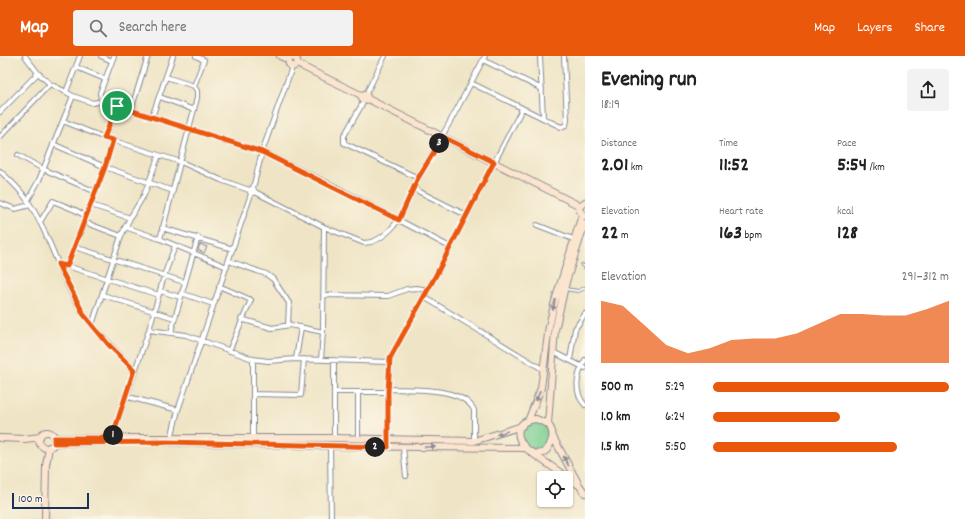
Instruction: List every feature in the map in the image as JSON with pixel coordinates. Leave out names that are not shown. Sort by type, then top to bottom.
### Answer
[{"type":"main road","points":[[46,447],[54,440],[112,438],[330,446],[474,441],[522,426],[528,421],[541,388],[553,307],[573,239],[584,215],[580,212],[583,202],[494,162],[293,61],[280,56]]},
{"type":"main road","points":[[585,223],[564,288],[555,330],[552,352],[548,424],[579,485],[585,493]]},
{"type":"main road","points":[[528,421],[539,419],[548,424]]},
{"type":"main road","points":[[522,426],[519,437],[524,448]]},
{"type":"main road","points":[[39,439],[43,433],[47,432],[52,434],[54,440]]},
{"type":"main road","points":[[531,452],[544,451],[549,446],[553,436]]},
{"type":"main road","points":[[0,438],[39,439],[46,447],[45,519]]},
{"type":"main road","points":[[54,440],[334,438],[358,439],[388,443],[403,447],[524,448],[579,485]]},
{"type":"street","points":[[25,56],[38,73],[50,84],[73,96],[93,103],[102,101],[262,152],[450,247]]},
{"type":"street","points":[[66,92],[80,56]]},
{"type":"street","points":[[101,56],[113,58],[100,93],[102,101]]},
{"type":"street","points":[[131,110],[148,56]]},
{"type":"street","points":[[152,117],[173,56]]},
{"type":"street","points":[[160,239],[190,130],[197,94],[194,86],[205,58],[196,56]]},
{"type":"street","points":[[385,56],[344,136],[344,143],[418,178]]},
{"type":"street","points":[[540,56],[543,118]]},
{"type":"street","points":[[471,83],[561,127],[566,124],[568,113],[564,56]]},
{"type":"street","points":[[63,121],[104,138],[181,162],[221,180],[252,191],[324,227],[364,243],[370,243],[386,234],[399,220],[418,178],[443,137],[484,58],[542,89]]},
{"type":"street","points":[[171,440],[178,410],[219,286],[233,249],[252,191],[262,152],[293,61]]},
{"type":"street","points":[[76,67],[105,79]]},
{"type":"street","points":[[0,112],[38,73]]},
{"type":"street","points":[[166,78],[194,86]]},
{"type":"street","points":[[0,137],[50,84]]},
{"type":"street","points":[[28,200],[44,169],[73,96]]},
{"type":"street","points":[[160,97],[194,110]]},
{"type":"street","points":[[104,138],[117,106]]},
{"type":"street","points":[[388,443],[389,362],[522,109]]},
{"type":"street","points":[[67,266],[96,192],[113,140]]},
{"type":"street","points":[[53,144],[105,167],[173,191]]},
{"type":"street","points":[[18,155],[44,169],[96,192]]},
{"type":"street","points":[[92,325],[121,236],[130,218],[142,200],[158,155]]},
{"type":"street","points":[[0,171],[28,200],[40,222],[77,305],[92,325],[134,370]]},
{"type":"street","points":[[414,189],[466,215]]},
{"type":"street","points":[[40,222],[53,201],[86,216]]},
{"type":"street","points":[[0,203],[15,209],[30,205]]},
{"type":"street","points":[[91,205],[130,218]]},
{"type":"street","points":[[84,222],[121,236]]},
{"type":"street","points":[[537,225],[573,239]]},
{"type":"street","points":[[125,227],[160,239],[227,267]]},
{"type":"street","points":[[321,360],[323,332],[324,227]]},
{"type":"street","points":[[162,228],[233,249]]},
{"type":"street","points":[[171,332],[184,282],[195,253],[198,238]]},
{"type":"street","points":[[112,438],[134,370],[149,330],[164,276],[175,246]]},
{"type":"street","points":[[75,247],[184,282]]},
{"type":"street","points":[[229,261],[266,274],[272,279],[289,303],[288,325]]},
{"type":"street","points":[[58,264],[159,293],[181,295],[213,304]]},
{"type":"street","points":[[219,286],[251,300],[229,351]]},
{"type":"street","points":[[323,296],[388,296],[407,289],[416,288],[428,290]]},
{"type":"street","points":[[103,295],[174,318]]},
{"type":"street","points":[[424,297],[544,370]]},
{"type":"street","points":[[570,360],[574,333],[585,314]]},
{"type":"street","points":[[242,319],[272,328],[288,325],[323,332]]},
{"type":"street","points":[[296,359],[301,327]]},
{"type":"street","points":[[149,330],[186,335],[253,359],[268,361],[304,359],[389,362]]},
{"type":"street","points":[[552,352],[583,367]]},
{"type":"street","points":[[253,359],[253,438]]},
{"type":"street","points":[[253,394],[301,395],[304,359]]},
{"type":"street","points":[[334,360],[334,438]]},
{"type":"street","points":[[585,360],[577,390],[580,400],[585,405]]},
{"type":"street","points":[[334,392],[388,390],[438,392],[463,397],[474,410],[474,441]]},
{"type":"street","points":[[358,392],[358,439]]},
{"type":"street","points":[[126,396],[178,410]]},
{"type":"street","points":[[330,446],[331,519]]},
{"type":"street","points":[[403,447],[406,476]]},
{"type":"lane","points":[[564,288],[578,291],[585,288]]},
{"type":"green space","points":[[535,422],[545,426],[549,436],[545,446],[535,450],[525,446],[521,436],[525,426]]},
{"type":"building","points":[[200,244],[207,247],[204,253],[198,250]]},
{"type":"route","points":[[117,106],[262,152],[334,186],[399,220],[418,178],[443,137],[494,162],[436,275],[390,358],[388,392],[388,447],[167,442],[54,443],[54,438],[112,438],[134,370],[108,344],[84,315],[77,305],[58,264],[67,266],[105,167],[113,140],[104,138],[117,106]]}]
